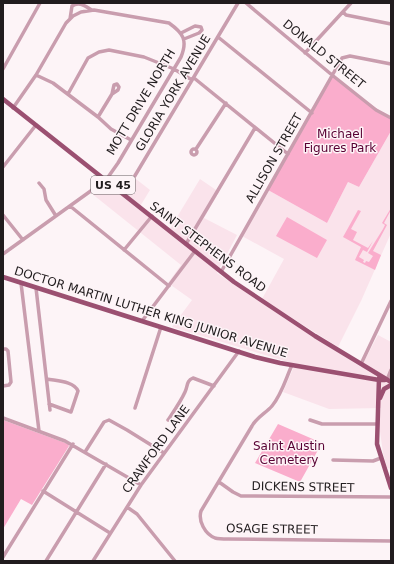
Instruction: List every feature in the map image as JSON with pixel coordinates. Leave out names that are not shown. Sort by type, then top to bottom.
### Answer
[{"type":"main road","name":"SAINT STEPHENS ROAD","points":[[4,103],[14,108],[36,125],[234,282],[289,319],[361,364],[379,378],[389,381]]},
{"type":"main road","name":"DOCTOR MARTIN LUTHER KING JUNIOR AVENUE","points":[[3,277],[239,351],[292,365],[379,378]]},
{"type":"main road","points":[[379,378],[377,444],[391,488]]},
{"type":"main road","points":[[378,401],[384,389],[391,385]]},
{"type":"street","points":[[3,68],[40,3]]},
{"type":"street","name":"GLORIA YORK AVENUE","points":[[124,194],[238,3]]},
{"type":"street","name":"DONALD STREET","points":[[246,3],[376,110],[391,118]]},
{"type":"street","points":[[306,53],[351,3]]},
{"type":"street","points":[[70,19],[72,6],[75,4],[81,4],[92,10]]},
{"type":"street","points":[[14,108],[36,75],[66,23],[81,12],[92,10],[108,11],[169,23],[181,33],[195,26],[201,27],[202,30],[199,33],[184,39]]},
{"type":"street","points":[[343,12],[346,15],[391,24]]},
{"type":"street","name":"MOTT DRIVE NORTH","points":[[106,180],[184,49],[184,39],[181,33]]},
{"type":"street","points":[[218,37],[312,113]]},
{"type":"street","points":[[68,94],[88,58],[99,52],[110,50],[144,57],[174,68],[193,79],[226,103],[288,154]]},
{"type":"street","name":"ALLISON STREET","points":[[221,272],[342,58],[347,56],[391,64]]},
{"type":"street","points":[[36,75],[53,83],[98,117],[111,129],[131,140]]},
{"type":"street","points":[[98,117],[112,94]]},
{"type":"street","points":[[196,149],[226,103]]},
{"type":"street","points":[[3,167],[36,125]]},
{"type":"street","points":[[186,244],[255,128]]},
{"type":"street","points":[[3,254],[106,180]]},
{"type":"street","points":[[39,183],[44,189],[46,200],[56,216]]},
{"type":"street","points":[[70,206],[169,286]]},
{"type":"street","points":[[3,215],[23,240]]},
{"type":"street","points":[[124,250],[152,216]]},
{"type":"street","points":[[142,321],[195,251]]},
{"type":"street","points":[[21,283],[38,431]]},
{"type":"street","points":[[36,288],[50,410]]},
{"type":"street","points":[[361,364],[391,301]]},
{"type":"street","points":[[136,408],[161,327]]},
{"type":"street","points":[[3,350],[6,349],[8,351],[11,382],[9,385],[3,386]]},
{"type":"street","name":"CRAWFORD LANE","points":[[93,561],[141,485],[239,351]]},
{"type":"street","name":"OSAGE STREET","points":[[292,365],[277,400],[268,411],[256,420],[199,516],[200,521],[214,537],[254,540],[391,541]]},
{"type":"street","points":[[389,381],[391,370]]},
{"type":"street","points":[[168,420],[185,392],[190,379],[193,378],[214,386]]},
{"type":"street","points":[[47,379],[73,384],[78,391],[71,412],[49,404]]},
{"type":"street","points":[[3,418],[73,444],[141,485]]},
{"type":"street","points":[[85,452],[106,420],[109,420],[164,453]]},
{"type":"street","points":[[310,420],[322,424],[377,424]]},
{"type":"street","points":[[3,557],[73,444]]},
{"type":"street","points":[[332,460],[373,461],[381,458]]},
{"type":"street","points":[[46,561],[106,464]]},
{"type":"street","name":"DICKENS STREET","points":[[219,482],[241,496],[391,497]]},
{"type":"street","points":[[43,491],[110,532]]},
{"type":"street","points":[[127,507],[137,514],[175,561]]},
{"type":"shaded area","points":[[391,131],[391,233],[361,301],[338,347],[262,299],[284,259],[242,236],[268,190],[327,223],[348,182],[359,187]]},
{"type":"shaded area","points":[[136,179],[150,190],[139,208],[168,232],[200,179],[219,192],[204,218],[237,235],[217,273],[315,338],[361,367],[378,335],[391,342],[391,469],[387,468],[383,453],[379,424],[381,408],[329,409],[283,392],[295,364],[172,327],[192,300],[168,283],[181,265],[91,193],[105,182],[124,197]]},
{"type":"green space","name":"Michael Figures Park","points":[[332,76],[391,119],[391,131],[359,187],[348,182],[327,223],[268,190]]},
{"type":"green space","points":[[391,208],[384,223],[387,225],[373,251],[381,255],[375,270],[355,260],[361,247],[343,237],[358,210],[361,211],[351,229],[357,232],[353,240],[368,248],[373,241],[367,252],[363,250],[359,257],[364,260],[363,262],[365,263],[366,261],[369,262],[373,256],[368,253],[383,229],[385,225],[382,223]]},
{"type":"green space","points":[[287,217],[327,240],[317,258],[276,236]]},
{"type":"green space","points":[[3,420],[68,444],[69,446],[32,505],[21,499],[3,529]]},
{"type":"green space","name":"Saint Austin Cemetery","points":[[278,424],[322,443],[300,482],[255,463]]}]
